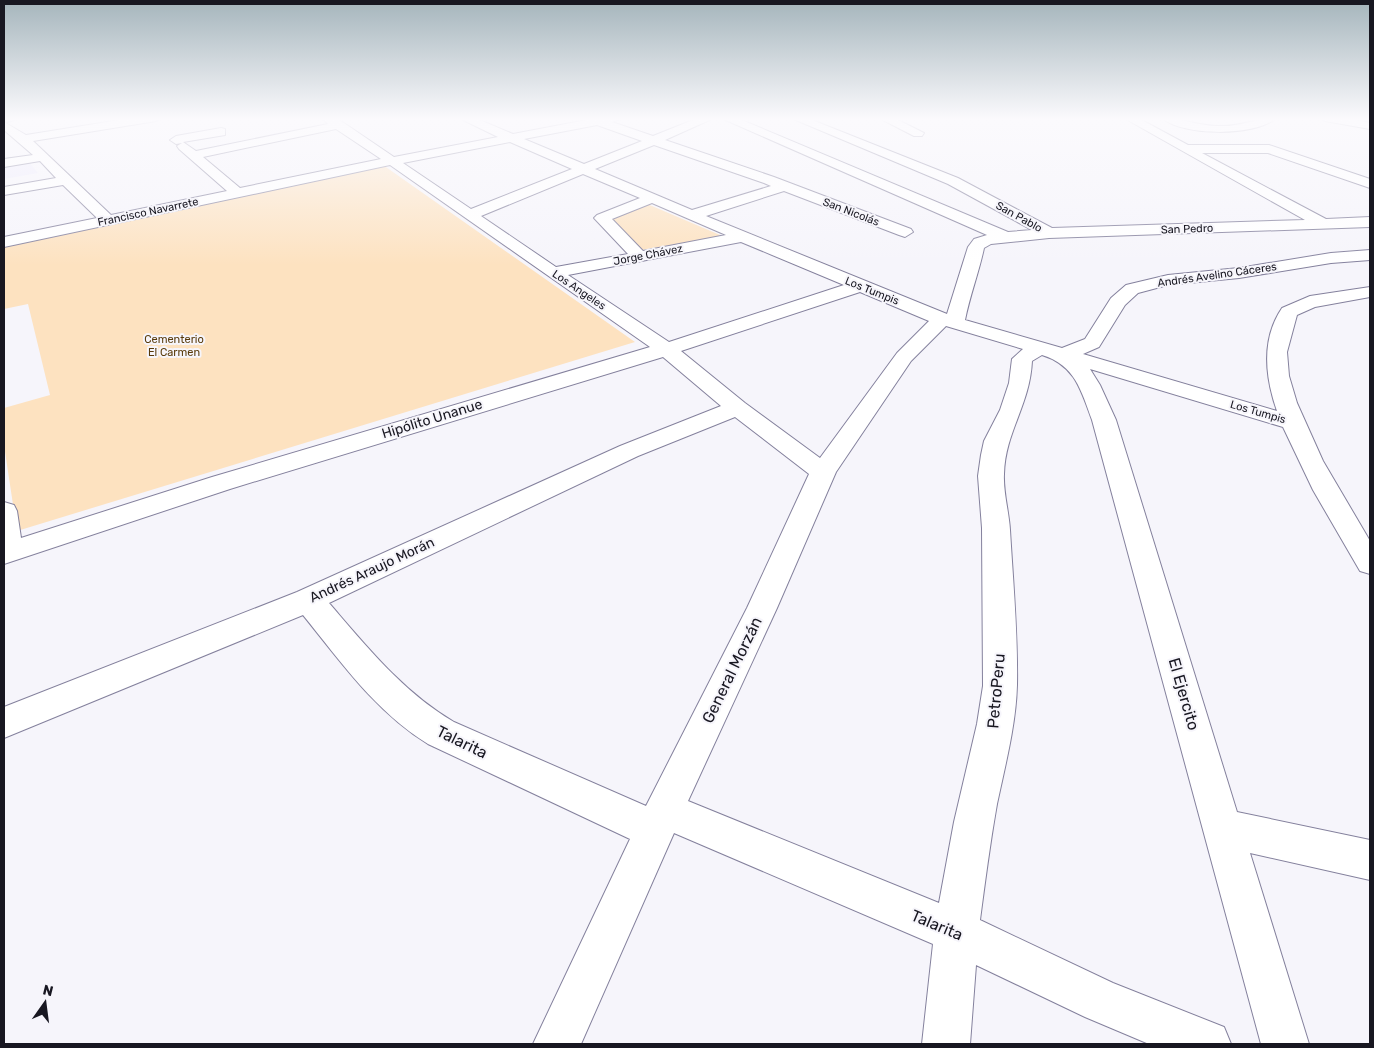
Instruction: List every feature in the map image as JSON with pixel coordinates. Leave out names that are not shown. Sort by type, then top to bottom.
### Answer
[{"type":"street","points":[[53,167],[109,221]]},
{"type":"street","points":[[207,167],[237,193]]},
{"type":"street","name":"Francisco Navarrete","points":[[4,242],[363,167]]},
{"type":"street","name":"Los Angeles","points":[[401,167],[666,349],[737,408],[823,472]]},
{"type":"street","points":[[470,215],[585,167]]},
{"type":"street","name":"San Nicolás","points":[[730,167],[905,232]]},
{"type":"street","name":"San Pedro","points":[[844,167],[1005,237]]},
{"type":"street","name":"San Pablo","points":[[918,167],[953,181],[1049,233]]},
{"type":"street","points":[[1218,167],[1327,225]]},
{"type":"street","points":[[1321,167],[1370,184]]},
{"type":"street","name":"Los Tumpis","points":[[582,168],[860,286],[948,321],[1294,422]]},
{"type":"street","points":[[4,191],[67,180]]},
{"type":"street","points":[[692,215],[784,186]]},
{"type":"street","points":[[640,257],[602,218],[653,198]]},
{"type":"street","name":"San Pedro","points":[[948,321],[969,276],[976,247],[980,242],[1005,237],[1049,233],[1367,224]]},
{"type":"street","name":"Jorge Chávez","points":[[553,273],[743,237]]},
{"type":"street","name":"Andrés Avelino Cáceres","points":[[1051,352],[1080,350],[1092,343],[1118,302],[1132,289],[1168,280],[1238,273],[1331,258],[1370,255]]},
{"type":"street","name":"Hipólito Unanue","points":[[6,553],[221,483],[666,349],[860,286]]},
{"type":"street","points":[[1370,292],[1310,302],[1289,312],[1280,337],[1277,354],[1282,388],[1294,422],[1320,480],[1370,564]]},
{"type":"street","name":"General Morzán","points":[[557,1044],[660,820],[762,608],[823,472],[904,357],[948,321]]},
{"type":"street","name":"El Ejercito","points":[[1051,352],[1077,366],[1088,378],[1104,420],[1286,1044]]},
{"type":"street","name":"PetroPeru","points":[[946,1044],[956,932],[974,822],[991,743],[1000,686],[996,528],[991,476],[993,455],[996,441],[1011,410],[1020,383],[1022,359],[1051,352]]},
{"type":"street","name":"Andrés Araujo Morán","points":[[4,723],[308,600],[629,451],[737,408]]},
{"type":"street","points":[[4,511],[6,553]]},
{"type":"street","name":"Talarita","points":[[308,600],[378,682],[416,718],[441,733],[534,776],[660,820],[956,932],[1101,1002],[1207,1044]]},
{"type":"street","points":[[1223,828],[1370,860]]},
{"type":"shaded area","points":[[4,167],[33,167],[38,173],[4,179]]},
{"type":"green space","name":"Cementerio El Carmen","points":[[374,167],[386,167],[635,342],[17,531],[4,445],[4,408],[50,395],[28,304],[4,309],[4,246]]},
{"type":"green space","points":[[645,203],[720,236],[642,250],[609,216]]}]
